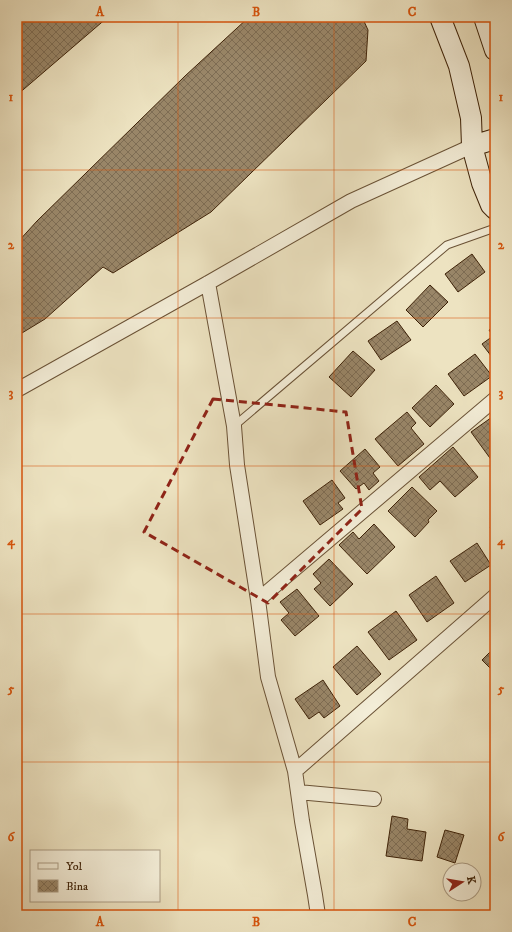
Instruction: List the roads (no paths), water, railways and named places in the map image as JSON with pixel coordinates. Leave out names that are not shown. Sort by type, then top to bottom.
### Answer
[{"type":"street","points":[[440,17],[459,66],[471,118],[472,146],[482,183],[491,204],[495,209]]},
{"type":"street","points":[[484,17],[495,50]]},
{"type":"street","points":[[17,390],[208,284],[351,201],[472,146],[495,139]]},
{"type":"street","points":[[208,284],[234,426],[237,465],[258,600],[268,677],[295,771],[318,915]]},
{"type":"street","points":[[258,600],[495,399]]},
{"type":"street","points":[[295,771],[495,596]]},
{"type":"street","points":[[298,792],[374,799]]},
{"type":"lane","points":[[234,426],[447,245],[495,228]]}]
